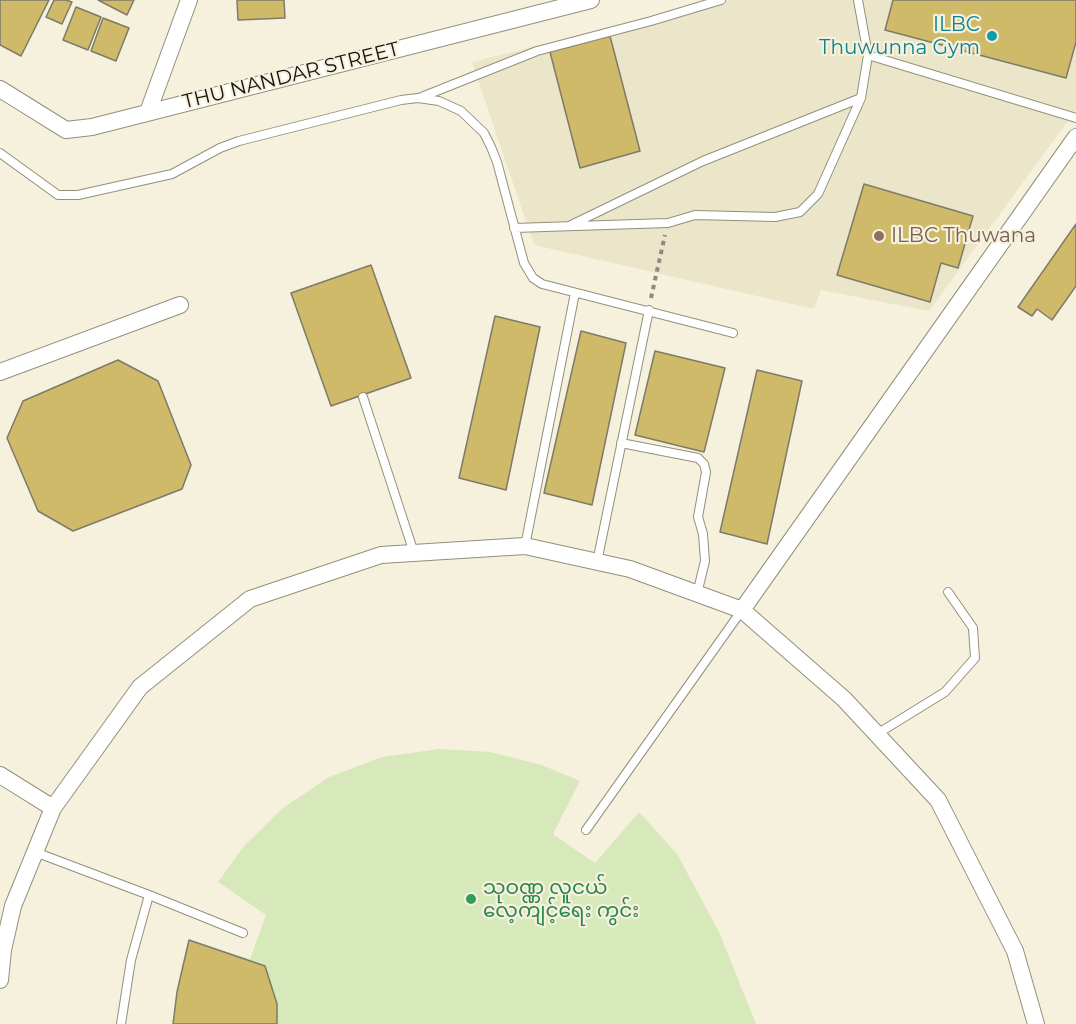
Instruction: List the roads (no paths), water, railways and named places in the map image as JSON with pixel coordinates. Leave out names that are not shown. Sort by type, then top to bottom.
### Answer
[{"type":"street","points":[[148,112],[189,0]]},
{"type":"street","name":"THU NANDAR STREET","points":[[0,89],[66,130],[92,127],[546,6],[591,0]]},
{"type":"street","points":[[742,610],[1076,137]]},
{"type":"street","points":[[0,372],[180,305]]},
{"type":"street","points":[[0,980],[3,950],[13,906],[53,808],[140,687],[250,599],[381,555],[525,546],[630,569],[742,610],[844,699],[938,800],[1015,951],[1036,1024]]},
{"type":"street","points":[[0,775],[53,808]]},
{"type":"lane","points":[[418,98],[537,51],[721,0]]},
{"type":"lane","points":[[514,228],[668,223],[695,214],[775,217],[800,212],[818,195],[861,98],[868,55],[858,0]]},
{"type":"lane","points":[[868,55],[1076,118]]},
{"type":"lane","points":[[0,153],[58,195],[78,195],[172,174],[220,148],[239,141],[401,100],[418,98],[439,101],[461,111],[484,134],[497,162],[524,263],[533,278],[542,284],[733,333]]},
{"type":"lane","points":[[568,226],[703,160],[861,98]]},
{"type":"lane","points":[[525,546],[575,293]]},
{"type":"lane","points":[[597,562],[649,310]]},
{"type":"lane","points":[[363,397],[414,553]]},
{"type":"lane","points":[[621,443],[698,458],[704,464],[706,472],[698,517],[703,534],[705,561],[697,594]]},
{"type":"lane","points":[[877,734],[945,692],[975,658],[973,628],[948,592]]},
{"type":"lane","points":[[586,830],[742,610]]},
{"type":"lane","points":[[35,852],[243,933]]},
{"type":"lane","points":[[121,1024],[131,960],[149,895]]},
{"type":"place","name":"ILBC Thuwunna Gym","points":[[992,36]]},
{"type":"place","name":"ILBC Thuwana","points":[[879,236]]},
{"type":"place","name":"သုဝဏ္ဏ လူငယ် လေ့ကျင့်ရေး ကွင်း","points":[[471,899]]}]
